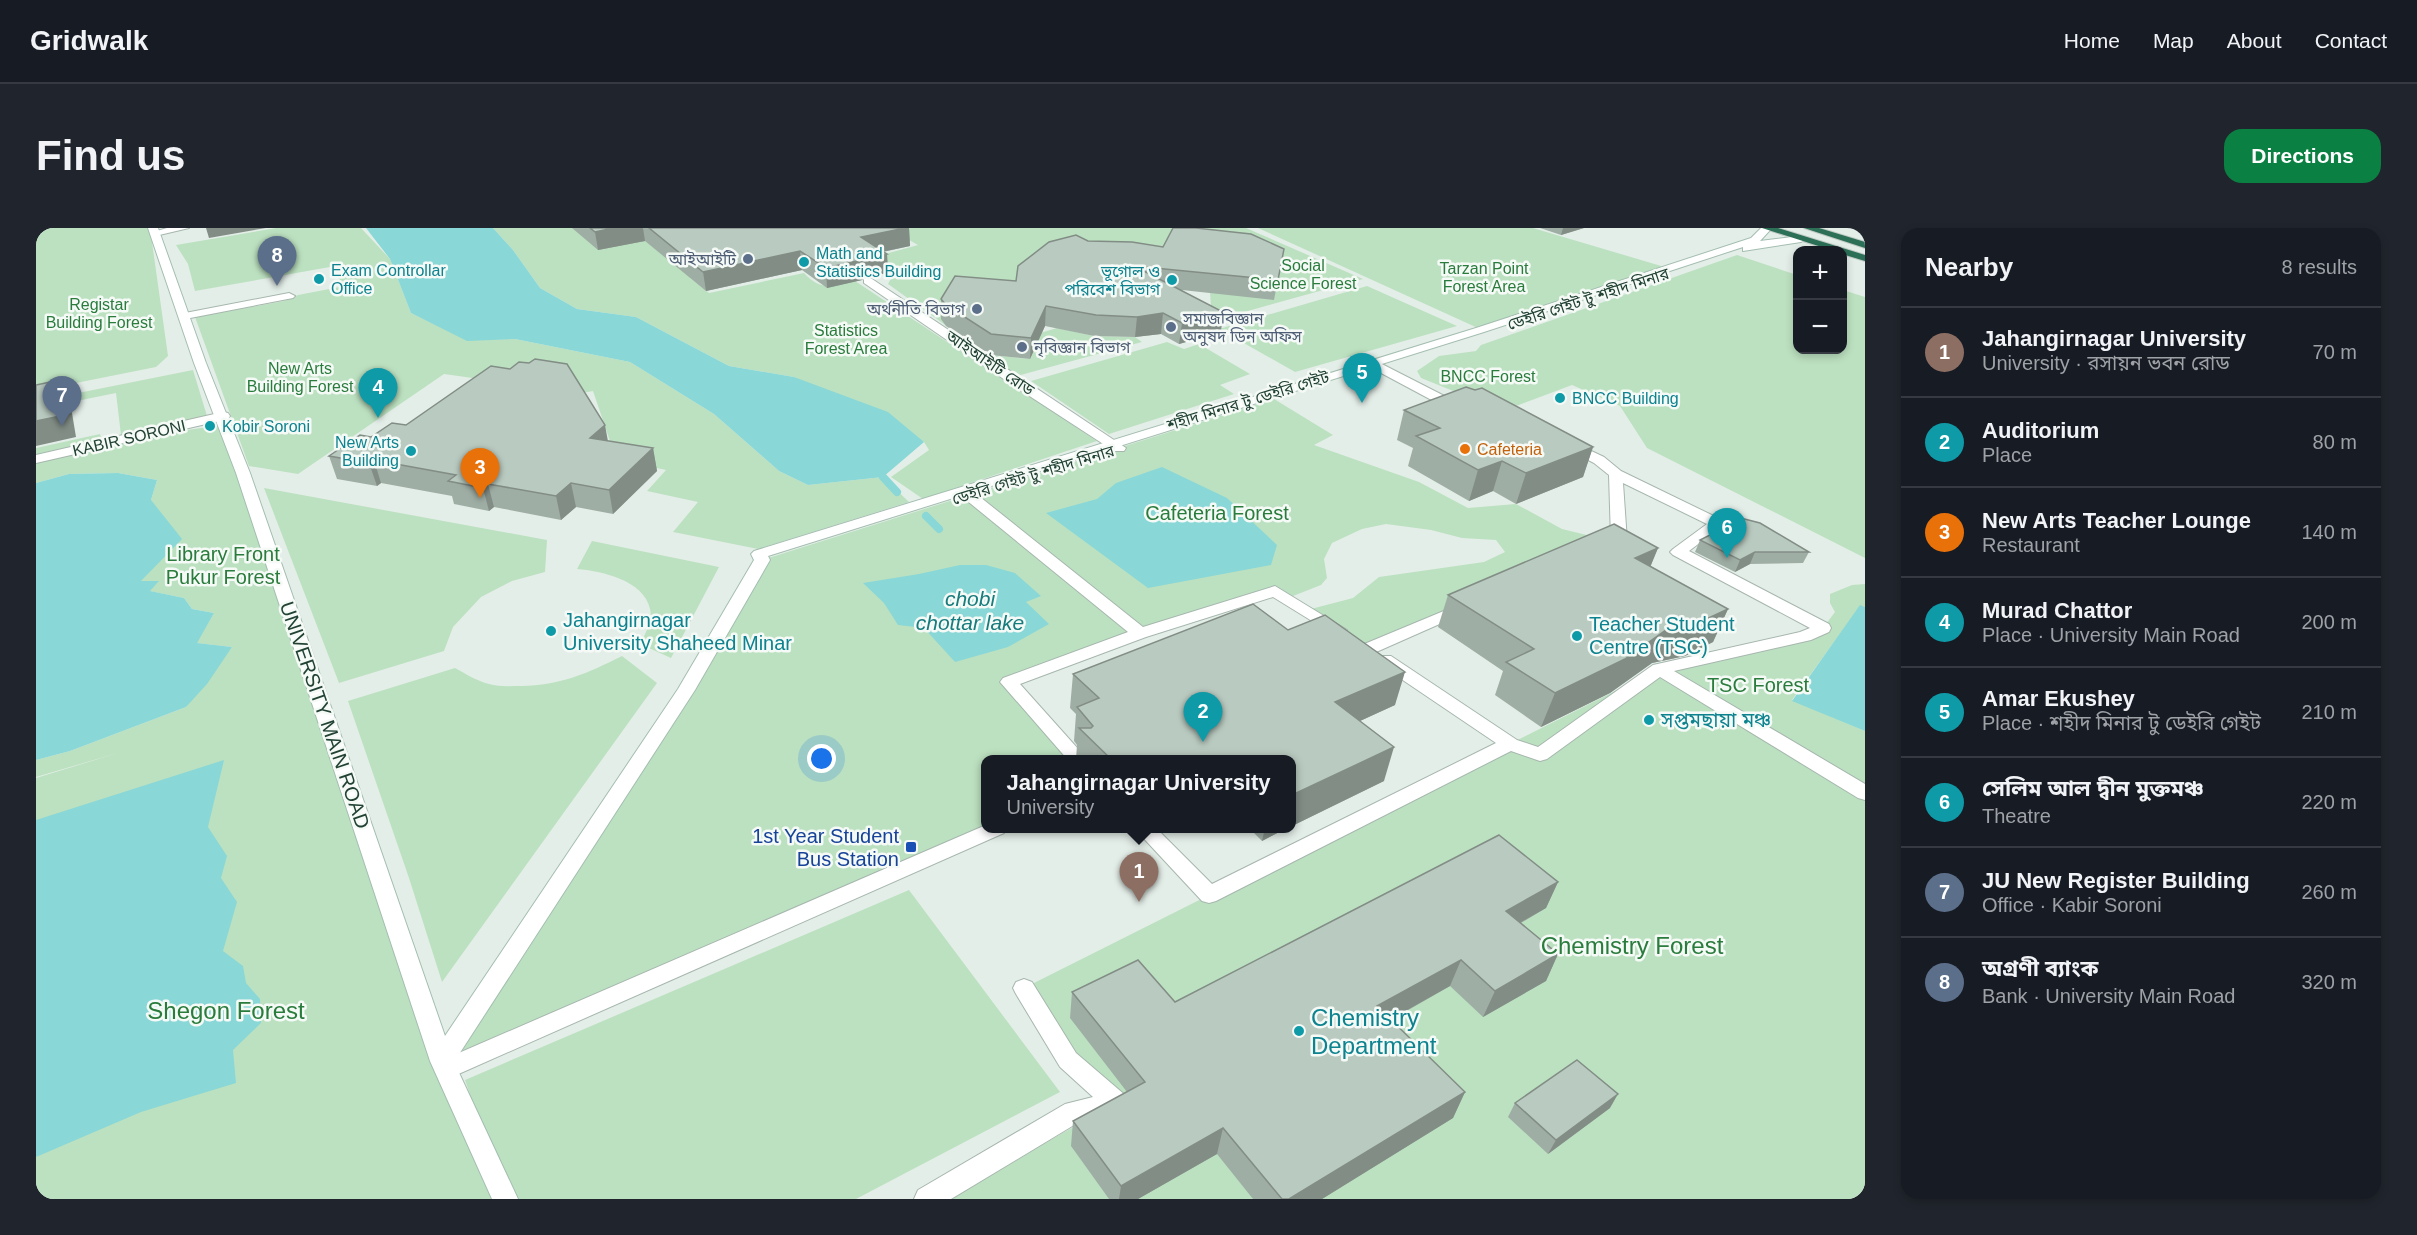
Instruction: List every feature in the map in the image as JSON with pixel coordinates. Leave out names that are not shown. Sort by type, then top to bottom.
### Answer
[{"type":"highway","points":[[1767,228],[1824,246]]},
{"type":"highway","points":[[1814,228],[1865,245]]},
{"type":"highway","points":[[1847,253],[1865,258]]},
{"type":"street","points":[[154,231],[184,228]]},
{"type":"street","points":[[1483,331],[1755,240],[1767,228]]},
{"type":"street","name":"UNIVERSITY MAIN ROAD","points":[[154,231],[200,363],[223,416],[243,473],[444,1065],[505,1199]]},
{"type":"street","name":"ডেইরি গেইট টু শহীদ মিনার","points":[[444,1065],[686,690],[761,557],[1304,389],[1764,243],[1801,239]]},
{"type":"street","name":"আইআইটি রোড","points":[[868,281],[1012,379],[1116,446]]},
{"type":"street","points":[[185,316],[289,296]]},
{"type":"street","points":[[1374,365],[1467,413],[1475,411]]},
{"type":"street","name":"শহীদ মিনার টু ডেইরি গেইট","points":[[1116,446],[1374,365]]},
{"type":"street","name":"KABIR SORONI","points":[[36,459],[223,416]]},
{"type":"street","points":[[1074,755],[1008,682],[1140,633],[1275,591],[1325,620],[1510,744],[1540,755],[1659,669],[1805,636],[1823,628],[1678,552],[1717,523],[1616,474],[1599,460],[1556,438]]},
{"type":"street","points":[[1599,549],[1619,540],[1616,474]]},
{"type":"street","points":[[967,493],[1140,633]]},
{"type":"street","points":[[1368,649],[1475,603]]},
{"type":"street","points":[[1659,669],[1865,793]]},
{"type":"street","points":[[1149,833],[1209,895],[1510,744]]},
{"type":"street","points":[[444,1065],[986,833]]},
{"type":"street","points":[[927,1199],[1074,1112],[1116,1103],[1068,1059],[1024,988]]},
{"type":"green space","name":"Registar Building Forest","points":[[36,228],[150,228],[168,356],[156,367],[36,391]]},
{"type":"green space","name":"New Arts Building Forest","points":[[276,228],[361,228],[390,259],[411,313],[467,340],[515,339],[630,362],[714,414],[779,471],[808,485],[883,477],[909,502],[758,549],[673,532],[698,502],[647,491],[666,470],[614,459],[593,391],[555,398],[515,384],[444,374],[298,474],[249,466],[195,317],[284,301],[298,295],[345,286],[330,267],[195,291],[188,264],[176,245]]},
{"type":"green space","name":"Statistics Forest Area","points":[[493,228],[779,228],[690,278],[709,293],[804,273],[816,283],[828,286],[855,281],[1097,441],[923,499],[891,477],[929,450],[924,442],[794,377],[729,366],[636,317],[577,309],[540,288],[513,250]]},
{"type":"green space","name":"Social Science Forest","points":[[888,228],[1246,228],[1363,279],[1212,321],[1210,292],[1282,270],[1248,253],[948,327],[888,284],[895,271],[874,257],[918,245]]},
{"type":"green space","name":"Tarzan Point Forest Area","points":[[1258,228],[1533,228],[1668,268],[1480,329]]},
{"type":"green space","name":"BNCC Forest","points":[[1737,255],[1793,274],[1793,354],[1847,354],[1847,291],[1865,297],[1865,558],[1647,448],[1620,406],[1572,385],[1503,411],[1421,378],[1417,371],[1439,356],[1476,351],[1481,345]]},
{"type":"green space","points":[[1367,286],[1457,326],[1295,372],[1219,329]]},
{"type":"green space","points":[[1057,328],[1094,336],[1135,337],[1142,342],[1010,378],[961,344],[988,337],[979,354],[1030,359],[1038,342],[1030,336]]},
{"type":"green space","points":[[1167,342],[1184,349],[1199,344],[1250,374],[1220,385],[1234,394],[1109,434],[1031,381]]},
{"type":"green space","points":[[193,370],[207,416],[121,435],[116,393],[37,409],[63,396]]},
{"type":"green space","points":[[1274,399],[1333,435],[1314,445],[1419,482],[1468,508],[1516,504],[1562,529],[1595,537],[1529,579],[1362,645],[1307,610],[1353,598],[1379,577],[1484,562],[1505,552],[1496,540],[1462,538],[1431,530],[1386,524],[1362,529],[1332,543],[1324,559],[1327,578],[1321,585],[1288,598],[1275,591],[1009,682],[1075,755],[981,755],[981,830],[442,1061],[505,1198],[465,1080],[909,890],[1060,1092],[856,1199],[36,1199],[36,778],[121,752],[36,777],[36,760],[70,751],[186,707],[232,647],[196,643],[214,613],[192,609],[184,598],[149,591],[158,582],[141,581],[151,500],[157,480],[118,473],[69,474],[36,483],[36,460],[122,439],[223,425],[442,1060],[762,560]]},
{"type":"green space","points":[[100,434],[102,441],[36,457],[36,448]]},
{"type":"green space","points":[[264,488],[547,540],[545,572],[512,581],[481,597],[453,627],[444,651],[339,683]]},
{"type":"green space","points":[[592,541],[719,567],[671,658],[640,644],[648,627],[651,613],[646,599],[639,591],[631,584],[609,575],[577,569]]},
{"type":"green space","name":"Chemistry Forest","points":[[1865,584],[1865,607],[1860,606],[1792,700],[1865,731],[1865,1199],[946,1199],[1116,1103],[1024,988],[1659,669],[1823,628],[1835,612],[1830,603],[1830,594],[1852,585]]},
{"type":"green space","points":[[622,656],[657,683],[442,982],[348,701],[455,668],[493,685],[535,685],[573,677]]},
{"type":"water","points":[[366,228],[493,228],[513,250],[540,288],[577,309],[636,317],[729,366],[794,377],[888,412],[924,442],[883,477],[808,485],[779,471],[714,414],[630,362],[515,339],[467,341],[411,313],[390,259]]},
{"type":"water","points":[[1162,467],[1227,498],[1277,545],[1271,565],[1148,588],[1046,513],[1097,499],[1116,483]]},
{"type":"water","points":[[118,473],[157,480],[151,500],[182,539],[141,581],[159,581],[150,591],[184,598],[192,609],[214,613],[197,643],[232,647],[207,684],[186,707],[70,751],[36,760],[36,483],[69,474]]},
{"type":"water","name":"chobi chottar lake","points":[[960,565],[986,565],[1015,573],[1041,596],[1026,602],[1049,624],[1008,647],[955,662],[924,628],[898,625],[884,603],[863,583]]},
{"type":"water","points":[[1860,605],[1865,607],[1865,731],[1792,701]]},
{"type":"water","points":[[224,760],[208,827],[227,856],[221,878],[237,902],[223,951],[243,966],[246,983],[260,999],[261,1023],[233,1050],[236,1083],[141,1112],[36,1157],[36,820]]},
{"type":"building","points":[[590,228],[613,228],[595,232]]},
{"type":"building","points":[[649,228],[905,228],[861,237],[887,254],[826,268],[800,251],[703,272]]},
{"type":"building","points":[[1173,228],[1251,234],[1284,249],[1278,280],[1134,266],[1223,312],[1182,323],[1163,313],[1137,317],[1096,315],[1046,306],[1031,338],[991,334],[946,305],[941,299],[955,276],[1016,281],[1018,266],[1049,242],[1076,235],[1088,241],[1132,242],[1163,247]]},
{"type":"building","points":[[535,359],[567,364],[605,425],[590,438],[653,448],[609,490],[571,483],[556,496],[488,484],[483,488],[448,481],[456,475],[374,460],[369,463],[329,456],[360,435],[371,437],[392,423],[406,425],[491,366],[510,369],[519,362],[529,363]]},
{"type":"building","points":[[60,380],[65,415],[36,421],[36,385]]},
{"type":"building","points":[[1466,387],[1475,390],[1482,388],[1593,447],[1526,473],[1502,461],[1478,470],[1416,436],[1440,428],[1404,410]]},
{"type":"building","points":[[1729,515],[1760,523],[1809,552],[1755,552],[1740,560],[1700,540],[1718,531],[1720,523]]},
{"type":"building","points":[[1614,524],[1658,548],[1635,558],[1728,609],[1700,622],[1666,630],[1625,659],[1555,693],[1506,662],[1534,649],[1448,595]]},
{"type":"building","points":[[1253,604],[1288,630],[1325,615],[1405,672],[1335,702],[1394,747],[1296,793],[1296,755],[1107,755],[1079,728],[1093,726],[1077,707],[1099,698],[1073,674]]},
{"type":"building","name":"Chemistry Department","points":[[1499,835],[1558,882],[1506,911],[1558,954],[1495,991],[1461,960],[1377,1006],[1465,1092],[1289,1199],[1282,1199],[1223,1128],[1121,1186],[1073,1121],[1145,1082],[1072,992],[1138,960],[1175,1002]]},
{"type":"building","points":[[1577,1060],[1618,1094],[1556,1140],[1515,1103]]},
{"type":"waterway","points":[[883,477],[897,492]]},
{"type":"waterway","points":[[926,516],[939,529]]},
{"type":"place","name":"আইআইটি","points":[[748,259]]},
{"type":"place","name":"Math and Statistics Building","points":[[804,262]]},
{"type":"place","name":"Exam Controllar Office","points":[[319,279]]},
{"type":"place","name":"ভূগোল ও পরিবেশ বিভাগ","points":[[1172,280]]},
{"type":"place","name":"অগ্রণী ব্যাংক","points":[[277,286]]},
{"type":"place","name":"অর্থনীতি বিভাগ","points":[[977,309]]},
{"type":"place","name":"সমাজবিজ্ঞান অনুষদ ডিন অফিস","points":[[1171,327]]},
{"type":"place","name":"নৃবিজ্ঞান বিভাগ","points":[[1022,347]]},
{"type":"place","name":"BNCC Building","points":[[1560,398]]},
{"type":"place","name":"Amar Ekushey","points":[[1362,403]]},
{"type":"place","name":"Murad Chattor","points":[[378,418]]},
{"type":"place","name":"JU New Register Building","points":[[62,426]]},
{"type":"place","name":"Kobir Soroni","points":[[210,426]]},
{"type":"place","name":"Cafeteria","points":[[1465,449]]},
{"type":"place","name":"New Arts Building","points":[[411,451]]},
{"type":"place","name":"New Arts Teacher Lounge","points":[[480,498]]},
{"type":"place","name":"সেলিম আল দ্বীন মুক্তমঞ্চ","points":[[1727,558]]},
{"type":"place","name":"Jahangirnagar University Shaheed Minar","points":[[551,631]]},
{"type":"place","name":"Teacher Student Centre (TSC)","points":[[1577,636]]},
{"type":"place","name":"সপ্তমছায়া মঞ্চ","points":[[1649,720]]},
{"type":"place","name":"Auditorium","points":[[1203,742]]},
{"type":"place","name":"1st Year Student Bus Station","points":[[911,847]]},
{"type":"place","name":"Jahangirnagar University","points":[[1139,902]]},
{"type":"place","name":"Chemistry Department","points":[[1299,1031]]},
{"type":"park label","name":"Cafeteria Forest","points":[[1217,513]]},
{"type":"park label","name":"Library Front Pukur Forest","points":[[223,566]]},
{"type":"park label","name":"TSC Forest","points":[[1758,685]]},
{"type":"park label","name":"Shegon Forest","points":[[226,1010]]}]
